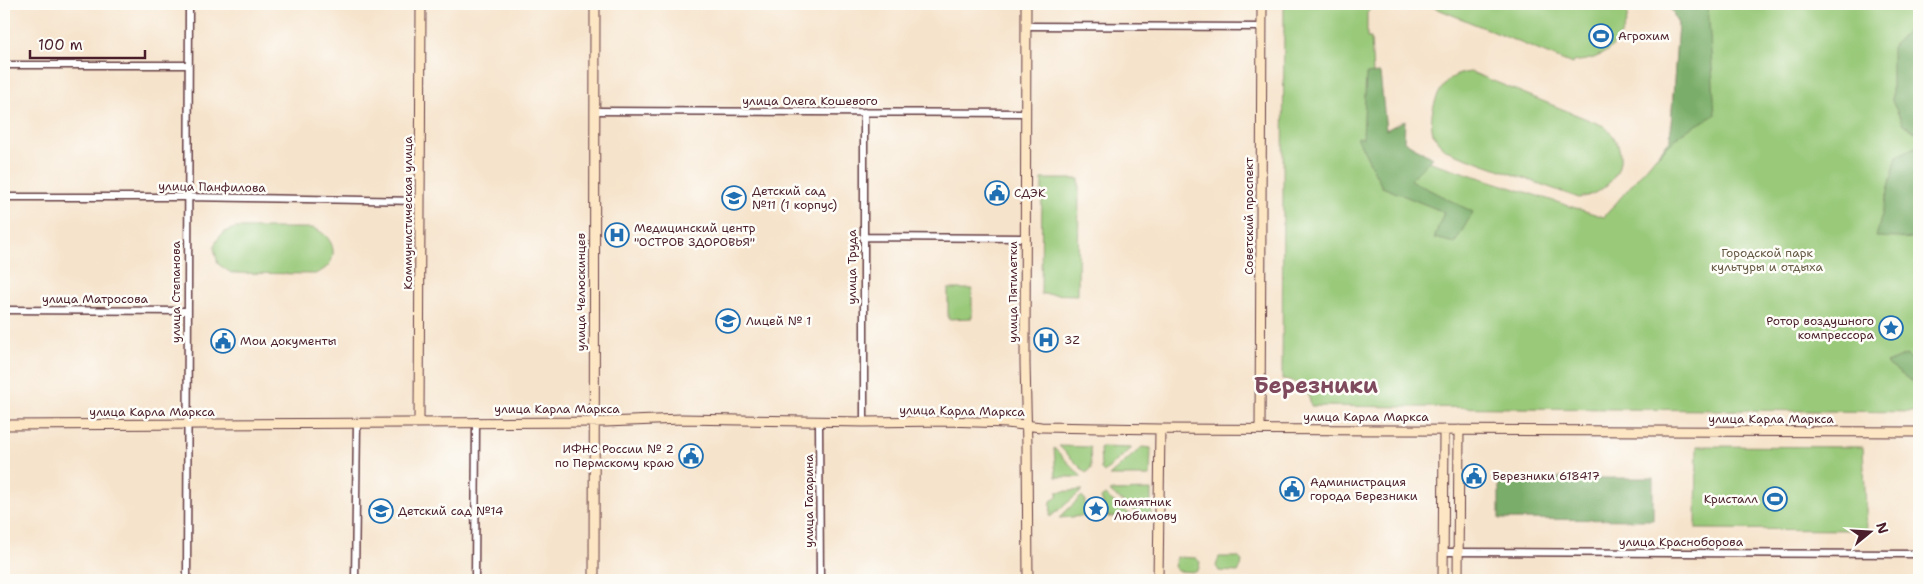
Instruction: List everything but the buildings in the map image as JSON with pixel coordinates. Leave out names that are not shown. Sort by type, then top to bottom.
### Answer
[{"type":"main road","name":"Коммунистическая улица","points":[[419,423],[421,4]]},
{"type":"main road","name":"улица Челюскинцев","points":[[594,580],[595,4]]},
{"type":"main road","name":"улица Пятилетки","points":[[1026,4],[1025,238],[1028,580]]},
{"type":"main road","name":"Советский проспект","points":[[1260,429],[1262,4]]},
{"type":"main road","name":"улица Карла Маркса","points":[[4,425],[606,422],[681,419],[819,422],[946,421],[1160,429],[1919,432]]},
{"type":"main road","points":[[1158,580],[1160,429]]},
{"type":"main road","points":[[1443,580],[1444,430]]},
{"type":"main road","points":[[1458,580],[1459,430]]},
{"type":"street","name":"улица Степанова","points":[[187,580],[187,65],[189,4]]},
{"type":"street","points":[[1026,26],[1262,28]]},
{"type":"street","points":[[4,65],[187,65]]},
{"type":"street","name":"улица Олега Кошевого","points":[[594,111],[1026,113]]},
{"type":"street","name":"улица Труда","points":[[864,112],[864,422]]},
{"type":"street","name":"улица Панфилова","points":[[4,197],[187,197],[420,201]]},
{"type":"street","points":[[863,238],[1025,238]]},
{"type":"street","name":"улица Матросова","points":[[4,310],[187,311]]},
{"type":"street","points":[[475,580],[476,422]]},
{"type":"street","name":"улица Гагарина","points":[[819,422],[820,580]]},
{"type":"street","points":[[355,580],[357,423]]},
{"type":"street","name":"улица Красноборова","points":[[1443,552],[1918,554]]},
{"type":"street","points":[[1918,554],[1918,580]]},
{"type":"green space","name":"Городской парк культуры и отдыха","points":[[1284,4],[1371,4],[1371,9],[1367,13],[1367,38],[1371,38],[1377,145],[1604,217],[1670,140],[1678,24],[1669,4],[1919,4],[1919,412],[1311,406],[1308,396],[1302,387],[1282,379]]},
{"type":"green space","points":[[1434,4],[1628,4],[1628,16],[1620,36],[1606,52],[1586,60],[1574,61],[1572,64],[1433,7]]},
{"type":"green space","points":[[1669,4],[1708,4],[1715,115],[1682,133],[1652,161],[1670,140],[1678,24]]},
{"type":"green space","points":[[1919,18],[1919,135],[1903,124],[1892,101],[1892,47]]},
{"type":"green space","points":[[1471,72],[1604,126],[1614,137],[1619,148],[1618,170],[1612,180],[1592,194],[1579,198],[1448,151],[1437,141],[1433,133],[1432,112],[1434,105],[1440,91],[1449,80],[1462,73]]},
{"type":"green space","points":[[1380,73],[1386,130],[1405,120],[1404,141],[1432,158],[1410,180],[1473,212],[1455,243],[1434,238],[1444,212],[1382,187],[1357,137],[1363,138],[1366,74]]},
{"type":"green space","points":[[1919,145],[1919,239],[1876,237],[1897,156]]},
{"type":"green space","points":[[1042,179],[1079,179],[1078,295],[1041,294]]},
{"type":"green space","points":[[236,228],[313,228],[328,238],[333,251],[332,258],[323,270],[315,274],[231,273],[218,264],[214,248],[217,240],[222,235]]},
{"type":"green space","points":[[948,289],[972,289],[972,318],[948,319]]},
{"type":"green space","points":[[1906,355],[1919,365],[1919,387],[1886,363]]},
{"type":"green space","points":[[1059,446],[1090,447],[1091,469],[1086,473]]},
{"type":"green space","points":[[1697,446],[1863,447],[1867,530],[1696,529]]},
{"type":"green space","points":[[1100,447],[1132,448],[1104,472],[1101,469]]},
{"type":"green space","points":[[1142,447],[1151,448],[1150,476],[1109,476]]},
{"type":"green space","points":[[1054,448],[1082,477],[1056,477]]},
{"type":"green space","points":[[1499,478],[1653,478],[1653,520],[1499,519]]},
{"type":"green space","points":[[1083,490],[1050,517],[1051,501],[1057,497],[1057,492]]},
{"type":"green space","points":[[1151,490],[1151,515],[1140,516],[1109,491]]},
{"type":"green space","points":[[1105,495],[1132,516],[1108,517],[1101,498]]},
{"type":"green space","points":[[1082,496],[1085,499],[1084,516],[1059,518]]},
{"type":"green space","points":[[1177,557],[1196,558],[1200,562],[1199,568],[1196,572],[1177,571],[1174,566]]},
{"type":"green space","points":[[1219,557],[1238,557],[1242,561],[1238,572],[1219,571],[1216,566]]},
{"type":"place","name":"Агрохим","points":[[1601,36]]},
{"type":"place","name":"СДЭК","points":[[997,193]]},
{"type":"place","name":"Детский сад №11 (1 корпус)","points":[[734,198]]},
{"type":"place","name":"Медицинский центр \"ОСТРОВ ЗДОРОВЬЯ\"","points":[[617,235]]},
{"type":"place","name":"Лицей № 1","points":[[728,321]]},
{"type":"place","name":"Ротор воздушного компрессора","points":[[1891,328]]},
{"type":"place","name":"3Z","points":[[1046,340]]},
{"type":"place","name":"Мои документы","points":[[223,341]]},
{"type":"place","name":"ИФНС России № 2 по Пермскому краю","points":[[691,456]]},
{"type":"place","name":"Березники 618417","points":[[1474,476]]},
{"type":"place","name":"Администрация города Березники","points":[[1292,489]]},
{"type":"place","name":"Кристалл","points":[[1775,499]]},
{"type":"place","name":"памятник Любимову","points":[[1096,509]]},
{"type":"place","name":"Детский сад №14","points":[[381,511]]},
{"type":"district","name":"Березники","points":[[1316,385]]}]
